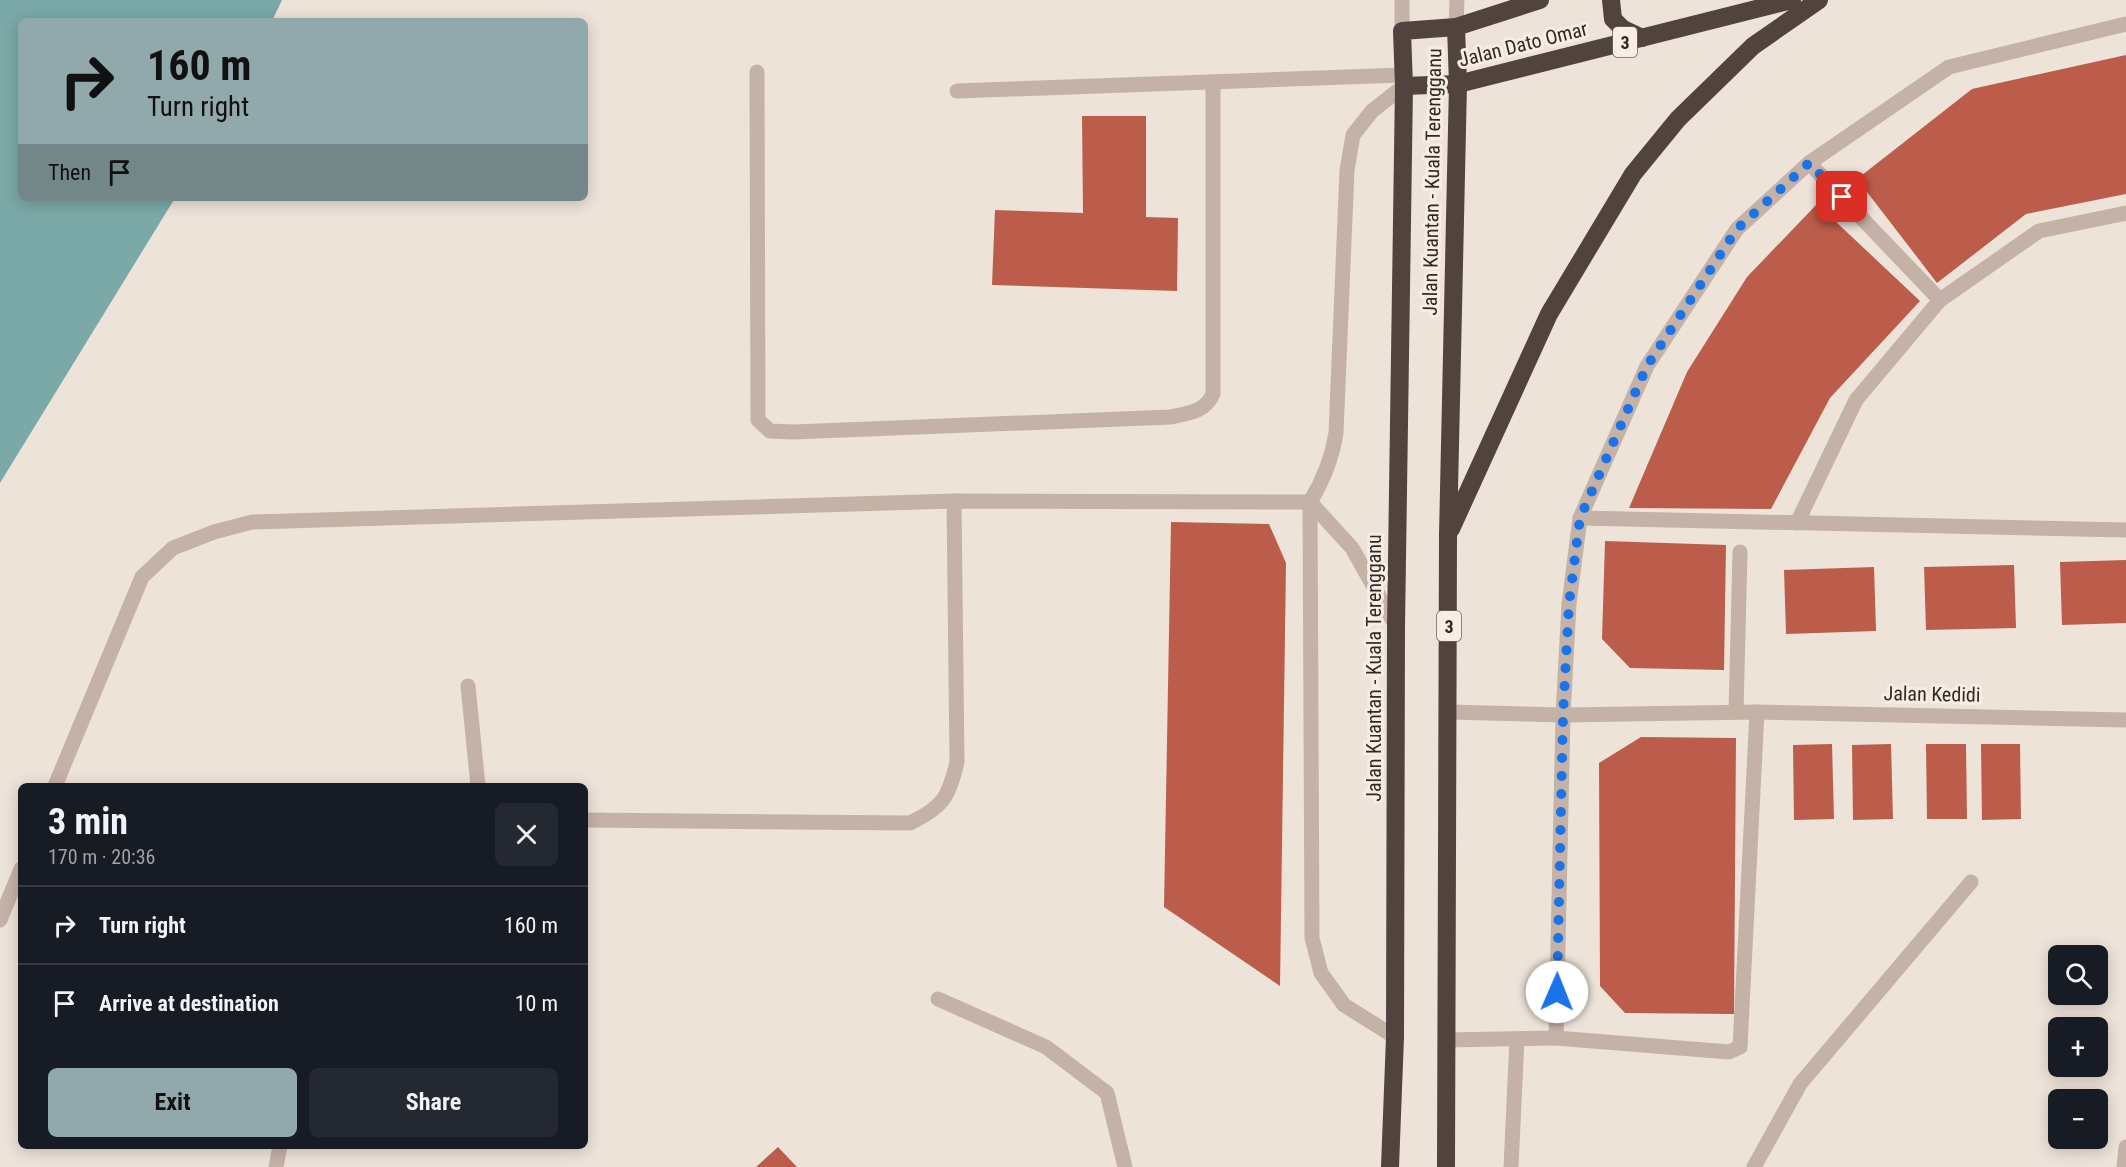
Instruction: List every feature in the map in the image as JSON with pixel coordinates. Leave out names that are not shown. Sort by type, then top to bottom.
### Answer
[{"type":"highway","name":"Jalan Dato Omar","points":[[1456,27],[1540,0]]},
{"type":"highway","points":[[1611,0],[1613,20],[1642,38]]},
{"type":"highway","name":"Jalan Dato Omar","points":[[1403,81],[1458,84],[1792,0]]},
{"type":"highway","points":[[1448,535],[1549,314],[1633,174],[1678,119],[1753,46],[1819,0]]},
{"type":"highway","name":"Jalan Kuantan - Kuala Terengganu","points":[[1390,1167],[1395,1037],[1396,626],[1402,31],[1456,27],[1458,84],[1448,535],[1446,1167]]},
{"type":"street","points":[[1402,0],[1402,31]]},
{"type":"street","points":[[1456,27],[1457,0]]},
{"type":"street","points":[[1556,1038],[1563,715],[1569,604],[1580,518],[1647,366],[1737,229],[1809,163],[1949,67],[2126,24]]},
{"type":"street","points":[[758,72],[758,420],[770,431],[794,432],[1171,417],[1197,411],[1208,405],[1214,394],[1213,82]]},
{"type":"street","points":[[957,91],[1213,82],[1403,81]]},
{"type":"street","points":[[1395,1037],[1344,1005],[1321,973],[1312,938],[1310,502],[1322,482],[1332,456],[1335,433],[1347,170],[1353,135],[1372,111],[1403,81]]},
{"type":"street","points":[[1809,163],[1940,300]]},
{"type":"street","points":[[1797,522],[1856,400],[1940,300],[2039,231],[2126,213]]},
{"type":"street","points":[[588,820],[910,822],[934,811],[950,791],[957,762],[954,501]]},
{"type":"street","points":[[56,783],[142,577],[173,548],[214,532],[252,522],[954,501],[1310,502],[1332,523],[1352,548],[1396,626]]},
{"type":"street","points":[[1580,518],[2126,530]]},
{"type":"street","points":[[1736,712],[1740,552]]},
{"type":"street","points":[[468,686],[478,783]]},
{"type":"street","name":"Jalan Kedidi","points":[[1449,712],[1563,715],[1757,712],[2126,720]]},
{"type":"street","points":[[1446,1040],[1556,1038],[1729,1052],[1740,1047],[1757,712]]},
{"type":"street","points":[[0,920],[18,876]]},
{"type":"street","points":[[1754,1167],[1800,1084],[1971,882]]},
{"type":"street","points":[[938,999],[1046,1047],[1107,1093],[1125,1167]]},
{"type":"street","points":[[1511,1167],[1517,1039]]},
{"type":"street","points":[[2124,1167],[2126,1147]]},
{"type":"street","points":[[276,1167],[279,1149]]},
{"type":"water","points":[[0,0],[282,0],[273,18],[18,18],[18,201],[173,201],[0,483]]},
{"type":"building","points":[[2126,55],[2126,194],[2026,214],[1937,283],[1857,179],[1972,89]]},
{"type":"building","points":[[1082,116],[1146,116],[1146,217],[1178,218],[1177,291],[992,285],[995,210],[1083,213]]},
{"type":"building","points":[[1817,204],[1920,301],[1830,398],[1771,509],[1629,508],[1687,372],[1747,277]]},
{"type":"building","points":[[1171,522],[1269,524],[1286,563],[1280,986],[1164,907]]},
{"type":"building","points":[[1605,541],[1726,545],[1724,670],[1630,668],[1602,639]]},
{"type":"building","points":[[2126,560],[2126,623],[2062,625],[2060,562]]},
{"type":"building","points":[[2014,565],[2016,628],[1926,630],[1924,567]]},
{"type":"building","points":[[1874,567],[1876,631],[1786,634],[1784,570]]},
{"type":"building","points":[[1641,737],[1736,738],[1734,1014],[1625,1013],[1600,986],[1599,763]]},
{"type":"building","points":[[1832,744],[1834,819],[1794,820],[1793,745]]},
{"type":"building","points":[[1891,744],[1893,819],[1853,820],[1852,745]]},
{"type":"building","points":[[1926,744],[1966,744],[1967,819],[1927,819]]},
{"type":"building","points":[[1981,744],[2020,744],[2021,819],[1982,820]]},
{"type":"building","points":[[778,1147],[797,1167],[756,1167]]},
{"type":"route","points":[[1557,992],[1563,715],[1569,604],[1580,518],[1647,366],[1737,229],[1809,163],[1842,197]]}]
